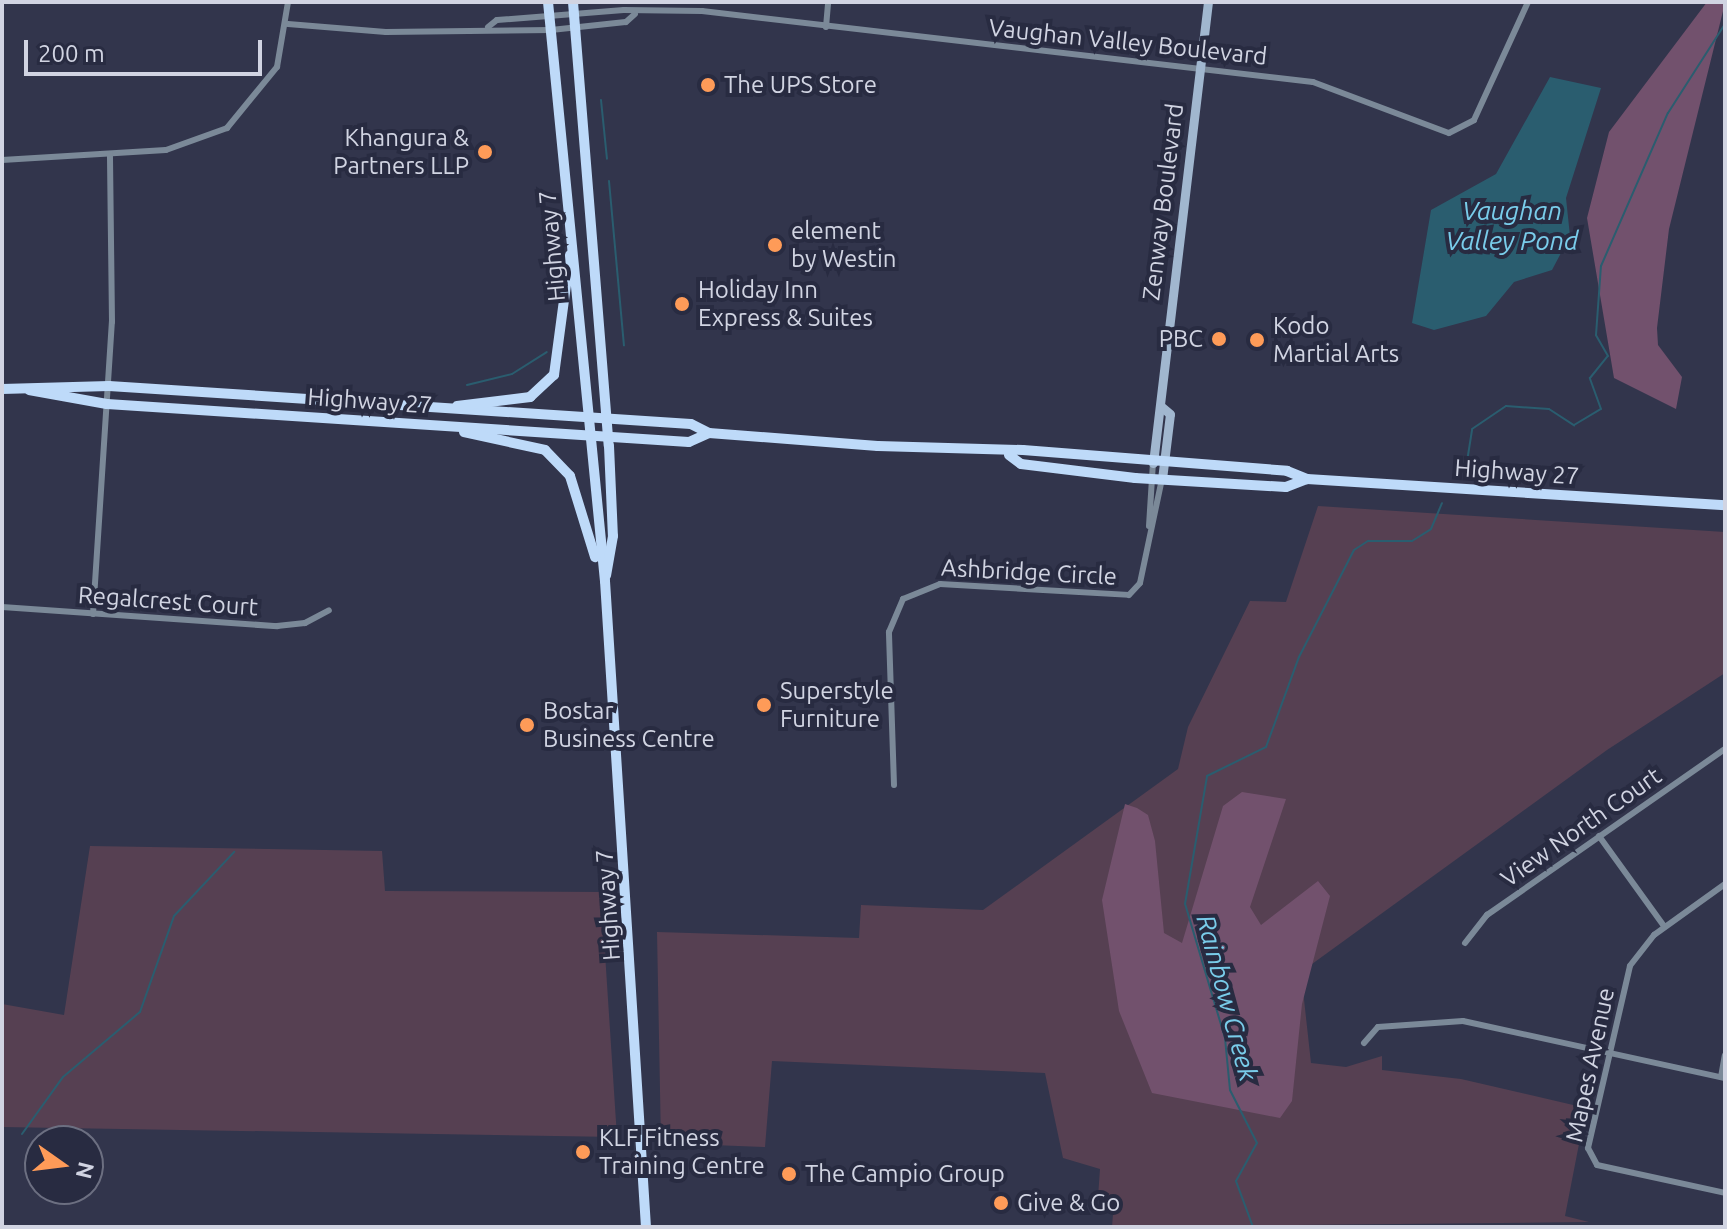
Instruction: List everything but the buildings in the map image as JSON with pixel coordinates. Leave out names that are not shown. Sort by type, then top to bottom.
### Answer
[{"type":"main road","name":"Highway 7","points":[[548,2],[605,581],[646,1227]]},
{"type":"main road","name":"Highway 7","points":[[573,2],[613,536],[605,581]]},
{"type":"main road","points":[[431,409],[530,397],[554,375],[572,245]]},
{"type":"main road","name":"Highway 27","points":[[2,389],[109,386],[588,421],[691,424],[709,433],[1009,455],[1023,450],[1159,464],[1287,471],[1307,479],[1725,505]]},
{"type":"main road","name":"Highway 27","points":[[29,390],[107,404],[689,442],[709,433]]},
{"type":"main road","points":[[431,425],[545,450],[570,476],[605,581]]},
{"type":"main road","name":"Highway 27","points":[[1009,455],[1021,464],[1156,479],[1286,487],[1307,479]]},
{"type":"street","points":[[2,160],[187,146],[227,128],[266,88],[288,24],[288,2]]},
{"type":"street","points":[[826,27],[828,2]]},
{"type":"street","name":"Zenway Boulevard","points":[[1156,479],[1170,414],[1162,407],[1208,2]]},
{"type":"street","name":"Vaughan Valley Boulevard","points":[[488,27],[550,16],[702,11],[1313,82],[1457,132],[1474,120],[1528,2]]},
{"type":"street","name":"Vaughan Valley Boulevard","points":[[488,27],[576,28],[626,22],[635,14]]},
{"type":"street","points":[[288,24],[386,32],[488,27]]},
{"type":"street","points":[[93,614],[109,386],[110,154]]},
{"type":"street","name":"Ashbridge Circle","points":[[894,785],[889,632],[903,599],[940,584],[1129,595],[1140,583],[1156,479]]},
{"type":"street","name":"Ashbridge Circle","points":[[1149,526],[1156,479]]},
{"type":"street","name":"Regalcrest Court","points":[[2,607],[277,626],[305,623],[329,610]]},
{"type":"street","name":"View North Court","points":[[1465,943],[1487,915],[1725,749]]},
{"type":"street","points":[[1599,836],[1664,926]]},
{"type":"street","name":"Mapes Avenue","points":[[1725,884],[1664,926],[1630,966],[1609,1052],[1590,1159],[1725,1193]]},
{"type":"street","points":[[1364,1043],[1378,1027],[1463,1021],[1723,1078],[1725,1055]]},
{"type":"shaded area","points":[[1707,2],[1725,3],[1669,229],[1657,328],[1658,345],[1682,377],[1676,409],[1614,378],[1587,218],[1609,132]]},
{"type":"shaded area","points":[[1318,506],[1725,532],[1725,673],[1607,750],[1301,972],[1311,1063],[1346,1067],[1382,1056],[1382,1070],[1461,1079],[1586,1108],[1565,1216],[1589,1222],[1112,1227],[1114,1201],[1098,1197],[1100,1169],[1063,1158],[1045,1073],[772,1061],[765,1147],[661,1143],[657,932],[859,938],[861,905],[983,910],[1178,769],[1188,727],[1250,601],[1286,602]]},
{"type":"shaded area","points":[[1242,792],[1286,799],[1250,907],[1261,925],[1318,881],[1330,896],[1302,1004],[1292,1101],[1280,1118],[1152,1093],[1119,1011],[1102,900],[1125,804],[1148,815],[1155,841],[1164,933],[1182,943],[1223,806]]},
{"type":"shaded area","points":[[90,846],[382,851],[385,891],[601,892],[617,1137],[104,1129],[104,1125],[2,1127],[2,1004],[64,1015]]},
{"type":"water","name":"Vaughan Valley Pond","points":[[1550,77],[1601,88],[1566,198],[1570,236],[1552,270],[1514,282],[1486,316],[1434,330],[1412,323],[1431,210],[1496,174]]},
{"type":"waterway","name":"Rainbow Creek","points":[[1466,468],[1472,429],[1506,406],[1549,409],[1574,425],[1601,409],[1590,378],[1608,356],[1596,335],[1601,266],[1668,113],[1725,24]]},
{"type":"waterway","points":[[601,100],[607,159]]},
{"type":"waterway","points":[[609,181],[624,345]]},
{"type":"waterway","points":[[467,385],[512,374],[547,352]]},
{"type":"waterway","name":"Rainbow Creek","points":[[1253,1227],[1236,1181],[1257,1143],[1230,1090],[1225,1038],[1185,904],[1207,776],[1266,747],[1299,657],[1354,550],[1368,541],[1412,541],[1431,529],[1442,503]]},
{"type":"waterway","points":[[22,1134],[63,1077],[140,1012],[174,916],[234,852]]},
{"type":"place","name":"The UPS Store","points":[[708,85]]},
{"type":"place","name":"Khangura & Partners LLP","points":[[485,152]]},
{"type":"place","name":"element by Westin","points":[[775,245]]},
{"type":"place","name":"Holiday Inn Express & Suites","points":[[682,304]]},
{"type":"place","name":"PBC","points":[[1219,339]]},
{"type":"place","name":"Kodo Martial Arts","points":[[1257,340]]},
{"type":"place","name":"Superstyle Furniture","points":[[764,705]]},
{"type":"place","name":"Bostar Business Centre","points":[[527,725]]},
{"type":"place","name":"KLF Fitness Training Centre","points":[[583,1152]]},
{"type":"place","name":"The Campio Group","points":[[789,1174]]},
{"type":"place","name":"Give & Go","points":[[1001,1203]]}]
